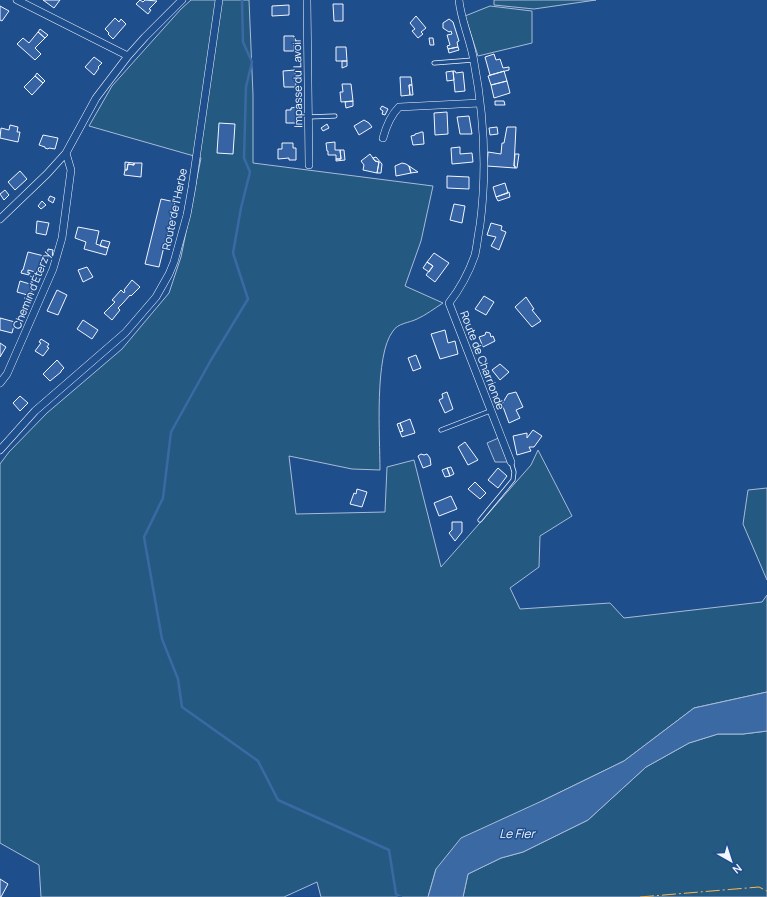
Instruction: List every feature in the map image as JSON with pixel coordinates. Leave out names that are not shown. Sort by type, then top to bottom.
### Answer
[{"type":"street","points":[[17,0],[128,56]]},
{"type":"street","points":[[0,219],[47,174],[66,153],[96,98],[144,37],[182,0]]},
{"type":"street","name":"Route de l'Herbe","points":[[0,450],[36,411],[125,334],[156,297],[169,274],[174,262],[187,215],[219,0]]},
{"type":"street","name":"Impasse du Lavoir","points":[[307,0],[309,165]]},
{"type":"street","name":"Route de Charrionde","points":[[458,0],[474,60],[480,103],[483,147],[483,203],[475,255],[457,293],[449,303],[511,462]]},
{"type":"street","points":[[383,138],[386,129],[399,107],[480,103]]},
{"type":"street","name":"Chemin d'Éterzy","points":[[0,383],[7,374],[53,270],[62,238],[71,170],[66,153]]},
{"type":"lane","points":[[434,63],[474,60]]},
{"type":"lane","points":[[308,117],[335,116]]},
{"type":"lane","points":[[441,430],[490,411]]},
{"type":"lane","points":[[480,520],[513,480],[514,472],[511,462]]},
{"type":"shaded area","points":[[191,0],[249,0],[253,95],[253,163],[433,186],[421,241],[405,286],[443,303],[420,317],[395,328],[387,343],[383,358],[379,398],[380,470],[352,469],[289,456],[296,514],[385,512],[387,467],[414,460],[441,567],[531,465],[538,450],[572,516],[540,536],[539,567],[510,588],[520,609],[610,603],[624,618],[762,602],[767,595],[767,692],[694,708],[624,761],[544,800],[436,869],[428,897],[321,897],[317,882],[284,897],[41,897],[39,865],[0,843],[0,464],[9,452],[47,413],[122,349],[169,293],[181,257],[201,158],[89,126],[112,86],[181,9]]},
{"type":"shaded area","points":[[494,0],[596,0],[534,9],[494,5]]},
{"type":"shaded area","points":[[490,6],[532,11],[532,43],[478,56],[465,16]]},
{"type":"shaded area","points":[[501,437],[511,462],[495,462],[487,443]]},
{"type":"shaded area","points":[[767,488],[767,580],[743,524],[748,490]]},
{"type":"shaded area","points":[[767,731],[767,897],[463,897],[468,874],[501,858],[523,852],[588,820],[646,767],[689,743],[718,734],[743,734]]},
{"type":"water","name":"Le Fier","points":[[767,692],[767,731],[743,734],[718,734],[689,743],[646,767],[588,820],[523,852],[501,858],[468,874],[463,897],[428,897],[436,869],[461,838],[624,761],[694,708]]},
{"type":"building","points":[[43,0],[60,0],[54,8]]},
{"type":"building","points":[[140,0],[143,2],[145,0],[157,1],[149,9],[151,10],[148,14],[136,4]]},
{"type":"building","points":[[333,4],[343,4],[343,21],[334,21]]},
{"type":"building","points":[[289,5],[289,15],[272,16],[272,6]]},
{"type":"building","points":[[0,6],[9,11],[2,21],[0,20]]},
{"type":"building","points":[[416,16],[426,28],[421,32],[423,34],[418,38],[412,31],[415,29],[410,23]]},
{"type":"building","points":[[115,18],[119,22],[121,19],[126,24],[113,39],[105,29]]},
{"type":"building","points":[[449,19],[453,22],[459,41],[457,42],[458,47],[448,49],[447,46],[450,45],[447,35],[452,34],[451,31],[449,32],[443,28],[443,23]]},
{"type":"building","points":[[40,29],[48,35],[45,38],[38,32]]},
{"type":"building","points":[[38,32],[45,38],[35,48],[41,54],[35,60],[17,44],[23,38],[29,43]]},
{"type":"building","points":[[284,36],[294,36],[294,51],[284,51]]},
{"type":"building","points":[[429,38],[433,38],[434,45],[430,45]]},
{"type":"building","points":[[336,47],[346,47],[347,61],[336,61]]},
{"type":"building","points":[[458,47],[459,50],[449,53],[448,49]]},
{"type":"building","points":[[494,54],[496,60],[500,59],[503,68],[509,67],[509,70],[490,75],[485,57]]},
{"type":"building","points":[[94,57],[102,63],[94,75],[85,67]]},
{"type":"building","points":[[342,61],[347,61],[347,66],[342,68]]},
{"type":"building","points":[[295,70],[296,87],[284,87],[283,71]]},
{"type":"building","points":[[453,71],[456,73],[463,72],[465,91],[455,92]]},
{"type":"building","points":[[453,71],[454,80],[447,81],[446,72]]},
{"type":"building","points":[[504,71],[507,81],[491,85],[488,76]]},
{"type":"building","points":[[37,73],[45,81],[43,83],[35,76]]},
{"type":"building","points":[[35,76],[43,83],[32,95],[24,87]]},
{"type":"building","points":[[400,77],[411,77],[412,85],[409,85],[410,95],[401,96]]},
{"type":"building","points":[[507,81],[510,93],[494,98],[491,85]]},
{"type":"building","points":[[342,84],[351,84],[353,101],[341,102],[340,92],[343,92]]},
{"type":"building","points":[[409,85],[412,85],[413,95],[410,95]]},
{"type":"building","points":[[353,101],[353,106],[346,108],[345,102]]},
{"type":"building","points":[[495,101],[504,101],[505,105],[495,105]]},
{"type":"building","points":[[382,106],[388,109],[385,115],[382,114],[383,111],[380,109]]},
{"type":"building","points":[[297,107],[298,123],[286,123],[286,110],[291,110],[291,108]]},
{"type":"building","points":[[447,112],[448,134],[435,135],[434,113]]},
{"type":"building","points":[[469,116],[472,134],[460,134],[457,117]]},
{"type":"building","points":[[364,120],[372,127],[359,135],[354,126]]},
{"type":"building","points":[[219,123],[235,124],[233,154],[217,153]]},
{"type":"building","points":[[327,124],[329,128],[323,131],[321,128]]},
{"type":"building","points":[[10,125],[18,127],[17,132],[20,132],[18,142],[0,138],[1,128],[9,130]]},
{"type":"building","points":[[497,127],[498,134],[490,135],[489,128]]},
{"type":"building","points":[[507,127],[516,127],[515,168],[487,166],[488,152],[501,154],[502,143],[504,143]]},
{"type":"building","points":[[423,132],[424,144],[413,145],[411,136]]},
{"type":"building","points":[[43,135],[58,138],[55,149],[48,149],[39,145]]},
{"type":"building","points":[[335,142],[335,150],[340,150],[341,159],[336,159],[336,155],[328,155],[326,143]]},
{"type":"building","points":[[282,143],[293,143],[293,148],[296,148],[296,160],[289,160],[289,158],[278,159],[278,149],[282,149]]},
{"type":"building","points":[[460,147],[460,154],[472,153],[473,162],[452,164],[451,148]]},
{"type":"building","points":[[340,150],[344,150],[345,160],[336,161],[336,159],[341,159]]},
{"type":"building","points":[[370,154],[375,161],[379,162],[377,173],[363,170],[364,165],[361,161]]},
{"type":"building","points":[[515,154],[519,154],[517,168],[514,166]]},
{"type":"building","points":[[376,157],[382,164],[381,173],[377,173],[379,162],[375,161],[373,158]]},
{"type":"building","points":[[125,162],[134,163],[134,165],[128,164],[127,170],[125,170]]},
{"type":"building","points":[[134,163],[142,163],[141,177],[124,175],[128,164],[134,165]]},
{"type":"building","points":[[402,163],[409,166],[411,173],[396,176],[395,166]]},
{"type":"building","points":[[409,166],[418,172],[411,173]]},
{"type":"building","points":[[20,171],[27,179],[15,190],[8,182]]},
{"type":"building","points":[[447,176],[469,177],[469,189],[447,188]]},
{"type":"building","points":[[505,183],[508,193],[496,197],[493,187]]},
{"type":"building","points":[[5,190],[9,195],[4,200],[0,194]]},
{"type":"building","points":[[509,192],[510,197],[498,201],[496,197]]},
{"type":"building","points":[[50,196],[55,198],[53,203],[48,200]]},
{"type":"building","points":[[161,199],[175,202],[159,267],[145,264]]},
{"type":"building","points":[[42,201],[46,205],[41,209],[38,206]]},
{"type":"building","points":[[454,204],[465,206],[462,223],[450,220]]},
{"type":"building","points":[[37,221],[49,223],[46,235],[36,233]]},
{"type":"building","points":[[491,223],[502,226],[501,230],[506,232],[499,250],[491,246],[496,237],[487,235]]},
{"type":"building","points":[[78,227],[99,231],[96,244],[108,248],[106,255],[84,249],[86,242],[75,238]]},
{"type":"building","points":[[102,240],[110,242],[108,248],[100,246]]},
{"type":"building","points":[[48,249],[53,250],[52,258],[47,257]]},
{"type":"building","points":[[28,252],[44,256],[39,273],[28,270],[28,273],[30,273],[29,275],[21,273]]},
{"type":"building","points":[[434,253],[449,263],[435,282],[426,275],[433,266],[427,262]]},
{"type":"building","points":[[427,262],[433,266],[429,272],[423,268]]},
{"type":"building","points":[[87,267],[93,277],[83,282],[78,270]]},
{"type":"building","points":[[132,280],[140,287],[118,308],[120,310],[112,320],[104,313],[115,302],[112,300],[121,290],[124,293],[124,290]]},
{"type":"building","points":[[20,281],[33,285],[31,296],[17,292]]},
{"type":"building","points":[[57,290],[67,295],[58,315],[47,311]]},
{"type":"building","points":[[484,296],[494,302],[486,315],[475,309]]},
{"type":"building","points":[[526,297],[534,309],[532,310],[541,321],[532,327],[515,307]]},
{"type":"building","points":[[0,318],[15,322],[12,333],[0,330]]},
{"type":"building","points":[[83,320],[98,330],[92,339],[77,329]]},
{"type":"building","points":[[445,330],[448,343],[455,341],[458,354],[440,359],[431,334]]},
{"type":"building","points":[[486,332],[490,333],[491,337],[493,336],[495,341],[483,347],[479,337],[485,335]]},
{"type":"building","points":[[41,339],[49,344],[47,347],[49,348],[43,356],[35,351],[41,343],[39,342]]},
{"type":"building","points":[[0,343],[6,347],[0,357]]},
{"type":"building","points":[[416,355],[421,368],[413,371],[408,358]]},
{"type":"building","points":[[57,360],[64,368],[50,381],[43,374]]},
{"type":"building","points":[[500,364],[509,372],[500,380],[492,370]]},
{"type":"building","points":[[447,392],[453,409],[445,413],[439,400],[443,398],[442,394]]},
{"type":"building","points":[[516,392],[523,407],[516,410],[520,418],[509,423],[502,404],[508,394]]},
{"type":"building","points":[[20,396],[28,403],[20,411],[13,403]]},
{"type":"building","points":[[410,419],[415,433],[402,437],[400,432],[403,431],[400,423]]},
{"type":"building","points":[[400,423],[403,431],[400,432],[397,424]]},
{"type":"building","points":[[533,430],[542,436],[534,447],[529,447],[531,451],[517,455],[513,436],[527,433],[527,438]]},
{"type":"building","points":[[465,442],[478,460],[468,465],[458,447]]},
{"type":"building","points":[[421,454],[427,454],[430,458],[431,465],[423,468],[418,456]]},
{"type":"building","points":[[451,467],[454,474],[450,476],[447,468]]},
{"type":"building","points":[[447,468],[450,476],[445,477],[442,470]]},
{"type":"building","points":[[498,468],[507,476],[498,488],[488,480]]},
{"type":"building","points":[[475,482],[486,493],[480,499],[468,489]]},
{"type":"building","points":[[357,489],[367,492],[362,507],[350,504],[354,493],[356,494]]},
{"type":"building","points":[[451,496],[457,509],[439,516],[434,503]]},
{"type":"building","points":[[452,522],[462,522],[462,532],[455,541],[449,533],[452,530]]},
{"type":"building","points":[[0,879],[8,884],[1,897],[0,897]]},
{"type":"waterway","points":[[242,0],[243,42],[252,62],[246,87],[244,158],[250,172],[241,208],[233,253],[248,299],[211,360],[171,432],[163,498],[144,537],[162,639],[178,679],[182,707],[258,761],[278,800],[389,850],[396,894],[401,897]]},
{"type":"power","points":[[640,897],[759,887],[767,891]]}]
